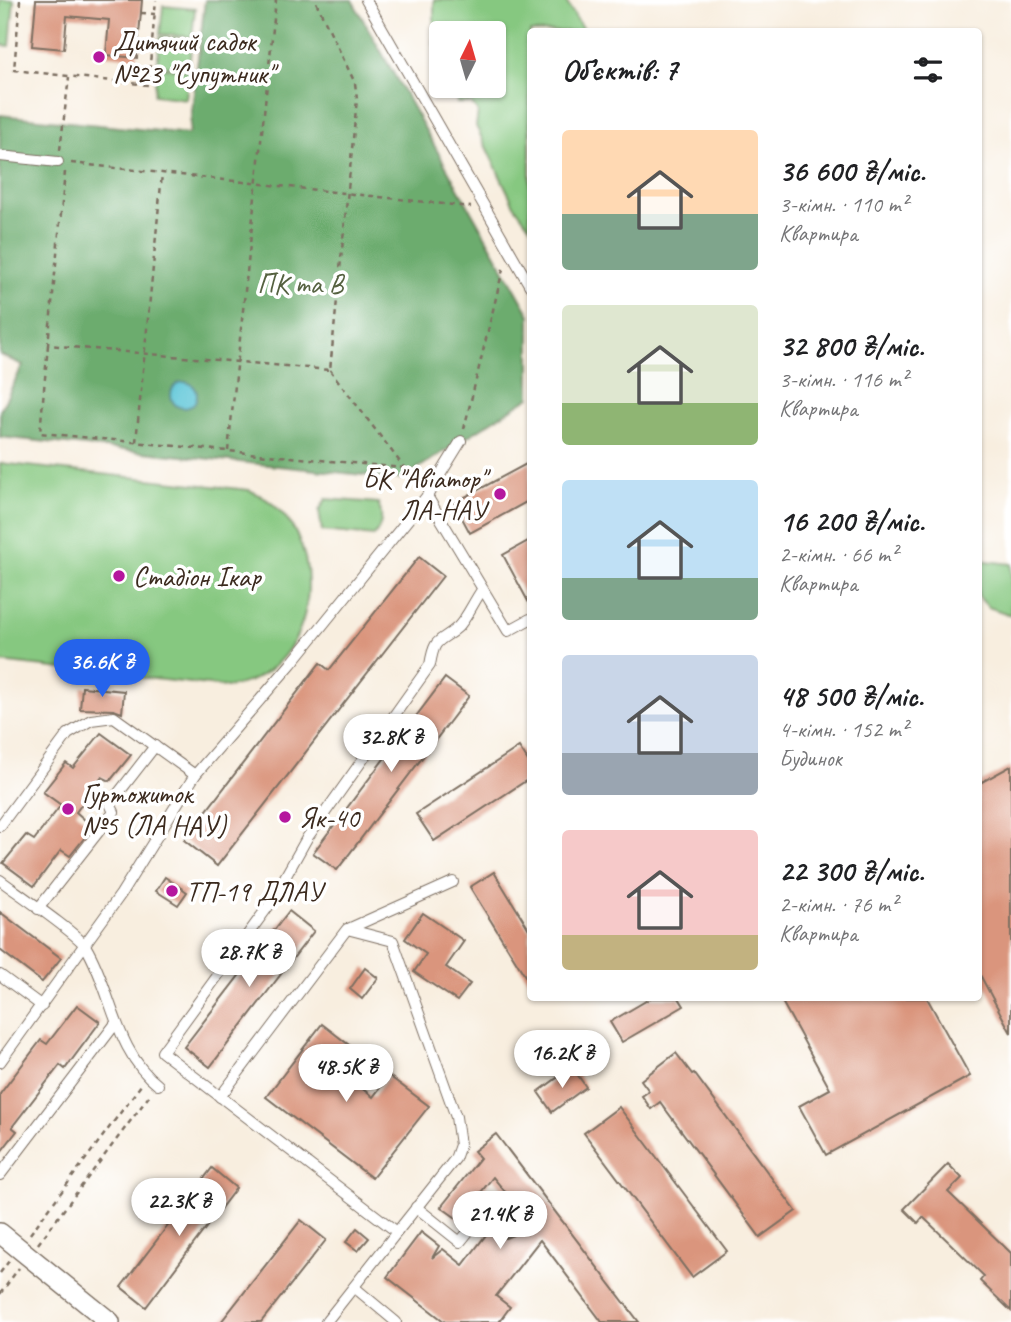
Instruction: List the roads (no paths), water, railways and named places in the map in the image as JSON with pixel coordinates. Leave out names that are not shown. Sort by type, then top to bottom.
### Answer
[{"type":"street","points":[[0,1233],[110,1322]]},
{"type":"lane","points":[[366,0],[527,281]]},
{"type":"lane","points":[[0,156],[58,162]]},
{"type":"lane","points":[[0,1062],[121,894],[195,775],[291,664],[427,496],[461,441]]},
{"type":"lane","points":[[427,496],[508,631],[527,621]]},
{"type":"lane","points":[[397,1232],[162,1052],[270,905],[307,838],[430,665],[433,650],[440,637],[458,627],[482,590]]},
{"type":"lane","points":[[0,825],[68,734],[91,720],[114,717],[195,775]]},
{"type":"lane","points":[[38,909],[114,812],[110,804],[155,746]]},
{"type":"lane","points":[[0,880],[85,945],[116,1023],[148,1077],[158,1085]]},
{"type":"lane","points":[[220,1097],[347,929],[453,882]]},
{"type":"lane","points":[[326,1322],[455,1159],[460,1145],[460,1131],[393,941],[347,929]]},
{"type":"lane","points":[[0,975],[42,1006]]},
{"type":"lane","points":[[0,1175],[116,1023]]},
{"type":"lane","points":[[416,1207],[460,1242],[485,1211],[507,1231]]},
{"type":"lane","points":[[354,1287],[396,1322]]},
{"type":"water","points":[[184,382],[193,386],[197,395],[193,404],[184,408],[175,404],[171,395],[175,386]]},
{"type":"place","name":"Дитячий садок №23 \"Супутник\"","points":[[99,57]]},
{"type":"place","name":"БК \"Авіатор\" ЛА-НАУ","points":[[500,494]]},
{"type":"place","name":"Стадіон Ікар","points":[[119,576]]},
{"type":"place","name":"Гуртожиток №5 (ЛА НАУ)","points":[[68,809]]},
{"type":"place","name":"Як-40","points":[[285,817]]},
{"type":"place","name":"ТП-19 ДЛАУ","points":[[172,891]]},
{"type":"park label","name":"ПК та В","points":[[300,283]]}]
